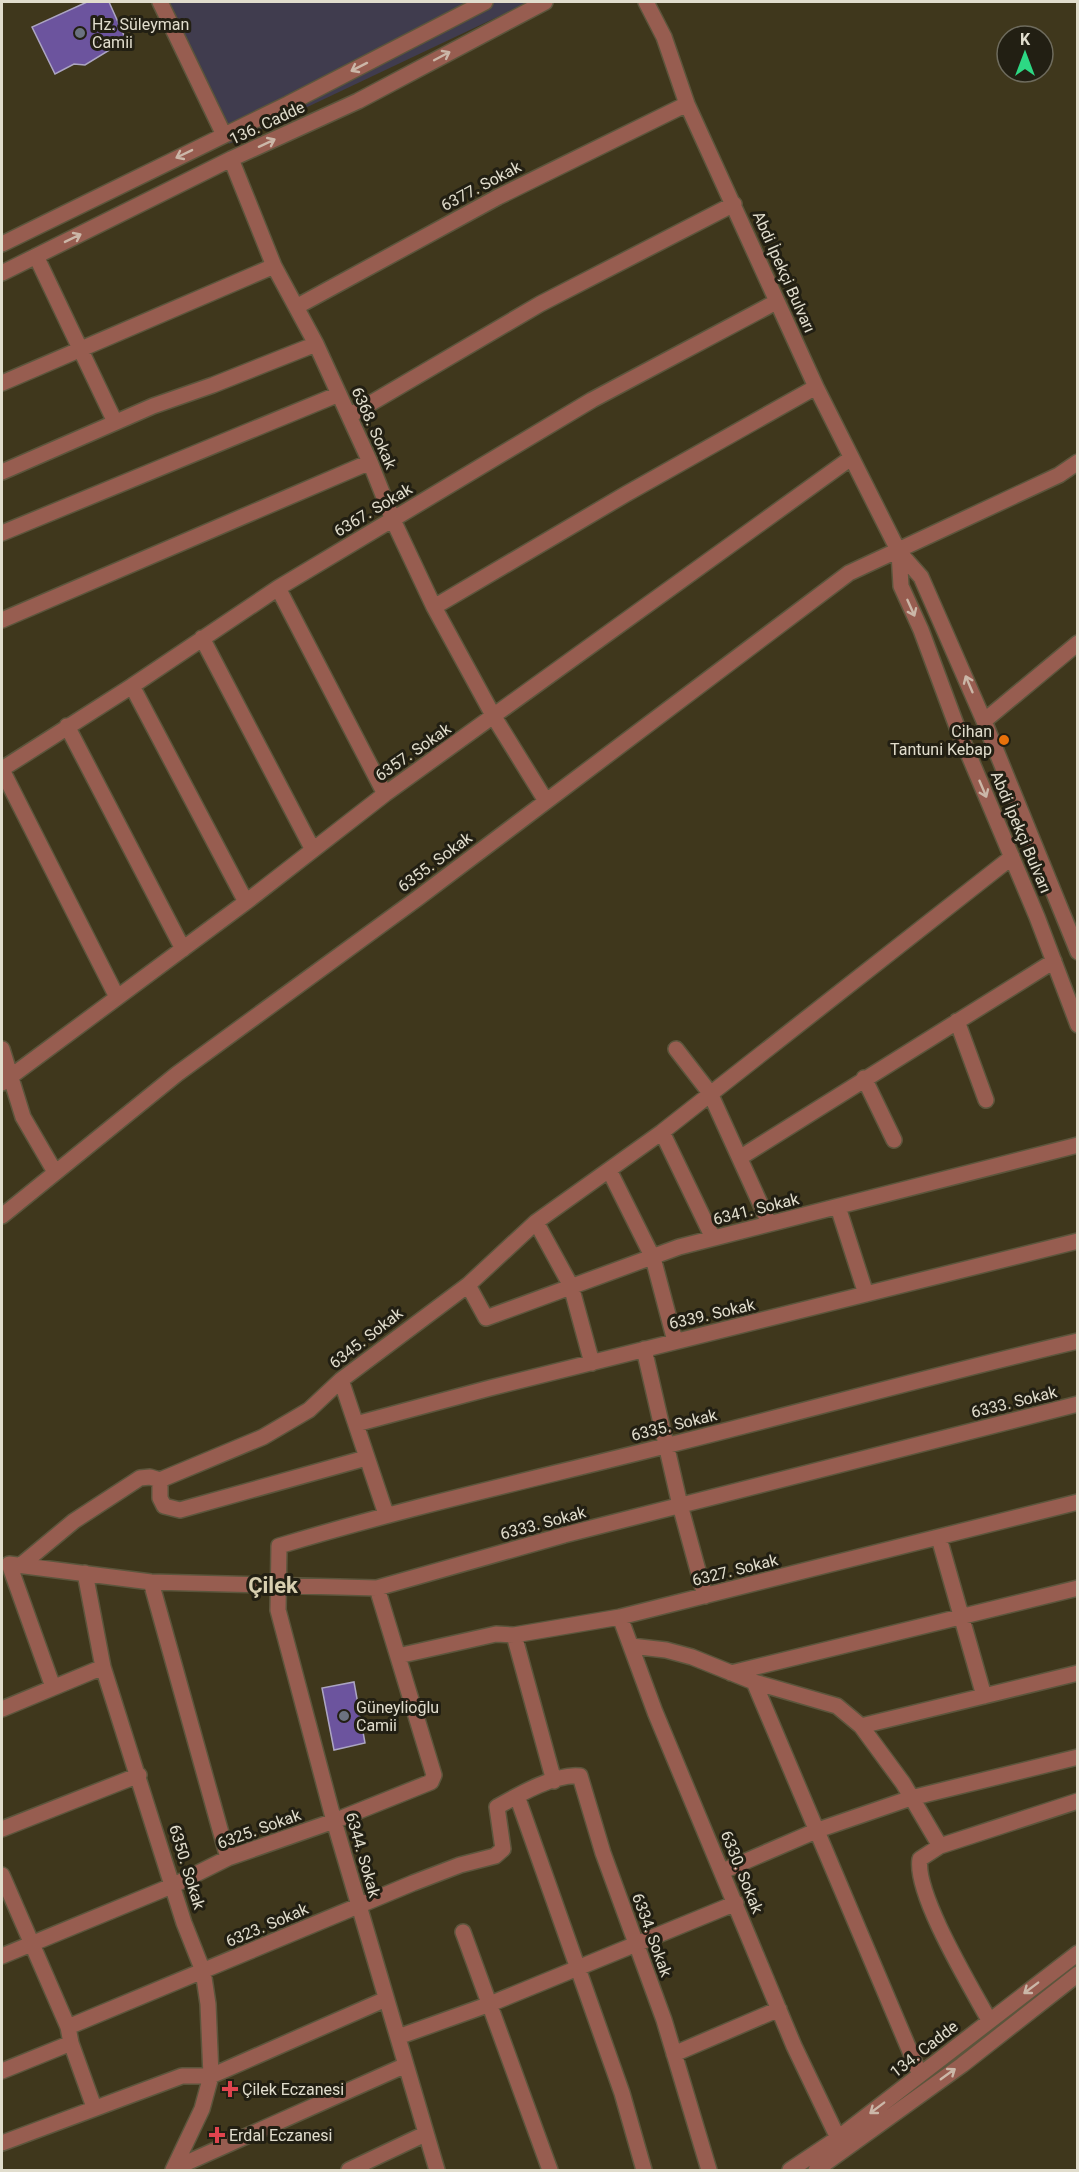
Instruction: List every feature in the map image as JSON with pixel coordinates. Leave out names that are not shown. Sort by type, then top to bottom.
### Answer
[{"type":"street","points":[[160,2],[224,135]]},
{"type":"street","name":"136. Cadde","points":[[2,244],[224,135],[485,2]]},
{"type":"street","name":"136. Cadde","points":[[2,273],[231,159],[358,101],[545,2]]},
{"type":"street","name":"Abdi İpekçi Bulvarı","points":[[646,2],[664,37],[687,104],[816,387],[899,552],[921,577],[984,721],[1077,952]]},
{"type":"street","name":"6377. Sokak","points":[[296,307],[498,197],[687,104]]},
{"type":"street","name":"6368. Sokak","points":[[231,159],[274,266],[316,344],[434,607],[494,717],[546,801]]},
{"type":"street","points":[[349,416],[540,304],[734,204]]},
{"type":"street","points":[[36,256],[79,351],[115,422]]},
{"type":"street","points":[[2,383],[274,266]]},
{"type":"street","name":"6367. Sokak","points":[[2,770],[278,588],[592,400],[776,302]]},
{"type":"street","points":[[2,472],[115,422],[316,344]]},
{"type":"street","points":[[434,607],[616,500],[816,387]]},
{"type":"street","points":[[2,532],[339,394]]},
{"type":"street","name":"6357. Sokak","points":[[5,1080],[246,902],[385,794],[851,458]]},
{"type":"street","points":[[2,621],[370,462]]},
{"type":"street","name":"6355. Sokak","points":[[2,1216],[177,1074],[849,573],[899,552],[1059,475],[1077,462]]},
{"type":"street","name":"Abdi İpekçi Bulvarı","points":[[899,552],[901,586],[1012,857],[1077,1025]]},
{"type":"street","points":[[278,588],[385,794]]},
{"type":"street","points":[[202,638],[313,850]]},
{"type":"street","points":[[984,721],[1077,643]]},
{"type":"street","points":[[132,686],[246,902]]},
{"type":"street","points":[[67,726],[183,949]]},
{"type":"street","points":[[2,770],[117,997]]},
{"type":"street","name":"6345. Sokak","points":[[10,1566],[118,1490],[140,1478],[150,1477],[160,1480],[263,1437],[309,1410],[341,1380],[468,1285],[536,1222],[662,1132],[1012,857]]},
{"type":"street","points":[[741,1157],[864,1078],[1054,962]]},
{"type":"street","points":[[957,1021],[986,1100]]},
{"type":"street","points":[[2,1049],[5,1080],[55,1173]]},
{"type":"street","points":[[676,1049],[710,1094],[741,1157],[769,1223]]},
{"type":"street","points":[[864,1078],[894,1140]]},
{"type":"street","points":[[662,1132],[713,1238]]},
{"type":"street","name":"6341. Sokak","points":[[468,1285],[486,1318],[571,1286],[713,1238],[1077,1144]]},
{"type":"street","points":[[609,1170],[653,1258],[675,1341]]},
{"type":"street","points":[[838,1207],[866,1294]]},
{"type":"street","points":[[536,1222],[571,1286],[592,1363]]},
{"type":"street","name":"6339. Sokak","points":[[356,1425],[675,1341],[1077,1241]]},
{"type":"street","name":"6335. Sokak","points":[[279,1546],[386,1514],[668,1446],[968,1366],[1077,1341]]},
{"type":"street","points":[[644,1349],[680,1506],[705,1596]]},
{"type":"street","points":[[341,1380],[386,1514]]},
{"type":"street","name":"6333. Sokak","points":[[10,1566],[151,1582],[377,1588],[680,1506],[1077,1404]]},
{"type":"street","points":[[160,1480],[160,1498],[164,1506],[180,1510],[366,1458]]},
{"type":"street","name":"6327. Sokak","points":[[398,1656],[496,1634],[514,1635],[620,1617],[1077,1502]]},
{"type":"street","points":[[939,1538],[959,1616],[984,1696]]},
{"type":"street","name":"6344. Sokak","points":[[279,1546],[278,1610],[358,1906],[398,2037],[424,2134],[437,2170]]},
{"type":"street","points":[[10,1566],[53,1687]]},
{"type":"street","name":"6350. Sokak","points":[[85,1573],[103,1667],[203,1971],[208,2004],[211,2076],[202,2109],[174,2169]]},
{"type":"street","points":[[151,1582],[228,1858]]},
{"type":"street","points":[[377,1588],[398,1656]]},
{"type":"street","points":[[731,1673],[1077,1588]]},
{"type":"street","name":"6330. Sokak","points":[[620,1617],[655,1712],[779,2009],[838,2138]]},
{"type":"street","points":[[514,1635],[554,1781]]},
{"type":"street","points":[[631,1647],[666,1650],[754,1682],[837,1706],[861,1726],[911,1798],[940,1846]]},
{"type":"street","name":"6325. Sokak","points":[[2,1956],[174,1885],[228,1858],[334,1821],[431,1782],[434,1775],[417,1726],[398,1656]]},
{"type":"street","points":[[2,1709],[103,1667]]},
{"type":"street","points":[[861,1726],[1077,1673]]},
{"type":"street","points":[[754,1682],[920,2075]]},
{"type":"street","points":[[723,1871],[818,1830],[911,1798],[1077,1756]]},
{"type":"street","points":[[2,1829],[139,1775]]},
{"type":"street","name":"6334. Sokak","points":[[517,1796],[568,1775],[580,1776],[603,1853],[674,2054],[709,2170]]},
{"type":"street","points":[[517,1796],[622,2093],[644,2170]]},
{"type":"street","name":"6323. Sokak","points":[[2,2071],[70,2035],[203,1971],[460,1865],[495,1856],[503,1850],[497,1807],[517,1796]]},
{"type":"street","points":[[989,2020],[933,1911],[918,1870],[920,1859],[940,1846],[1077,1801]]},
{"type":"street","points":[[2,1875],[70,2035],[94,2107]]},
{"type":"street","points":[[398,2037],[490,2004],[736,1903]]},
{"type":"street","points":[[463,1932],[550,2170]]},
{"type":"street","name":"134. Cadde","points":[[790,2170],[838,2138],[1077,1953]]},
{"type":"street","name":"134. Cadde","points":[[816,2170],[962,2065],[1077,1974]]},
{"type":"street","points":[[2,2143],[182,2076],[211,2076],[386,1999]]},
{"type":"street","points":[[674,2054],[779,2009]]},
{"type":"street","points":[[174,2169],[406,2065]]},
{"type":"street","points":[[349,2170],[424,2134]]},
{"type":"shaded area","points":[[162,2],[529,2],[229,144]]},
{"type":"building","name":"Hz. Süleyman Camii","points":[[87,2],[109,2],[126,40],[85,65],[74,64],[55,74],[32,27]]},
{"type":"building","name":"Güneylioğlu Camii","points":[[354,1682],[365,1743],[334,1750],[322,1688]]},
{"type":"place","name":"Hz. Süleyman Camii","points":[[80,33]]},
{"type":"place","name":"Cihan Tantuni Kebap","points":[[1004,740]]},
{"type":"place","name":"Güneylioğlu Camii","points":[[344,1716]]},
{"type":"place","name":"Çilek Eczanesi","points":[[230,2089]]},
{"type":"place","name":"Erdal Eczanesi","points":[[217,2135]]},
{"type":"district","name":"Çilek","points":[[273,1585]]}]
